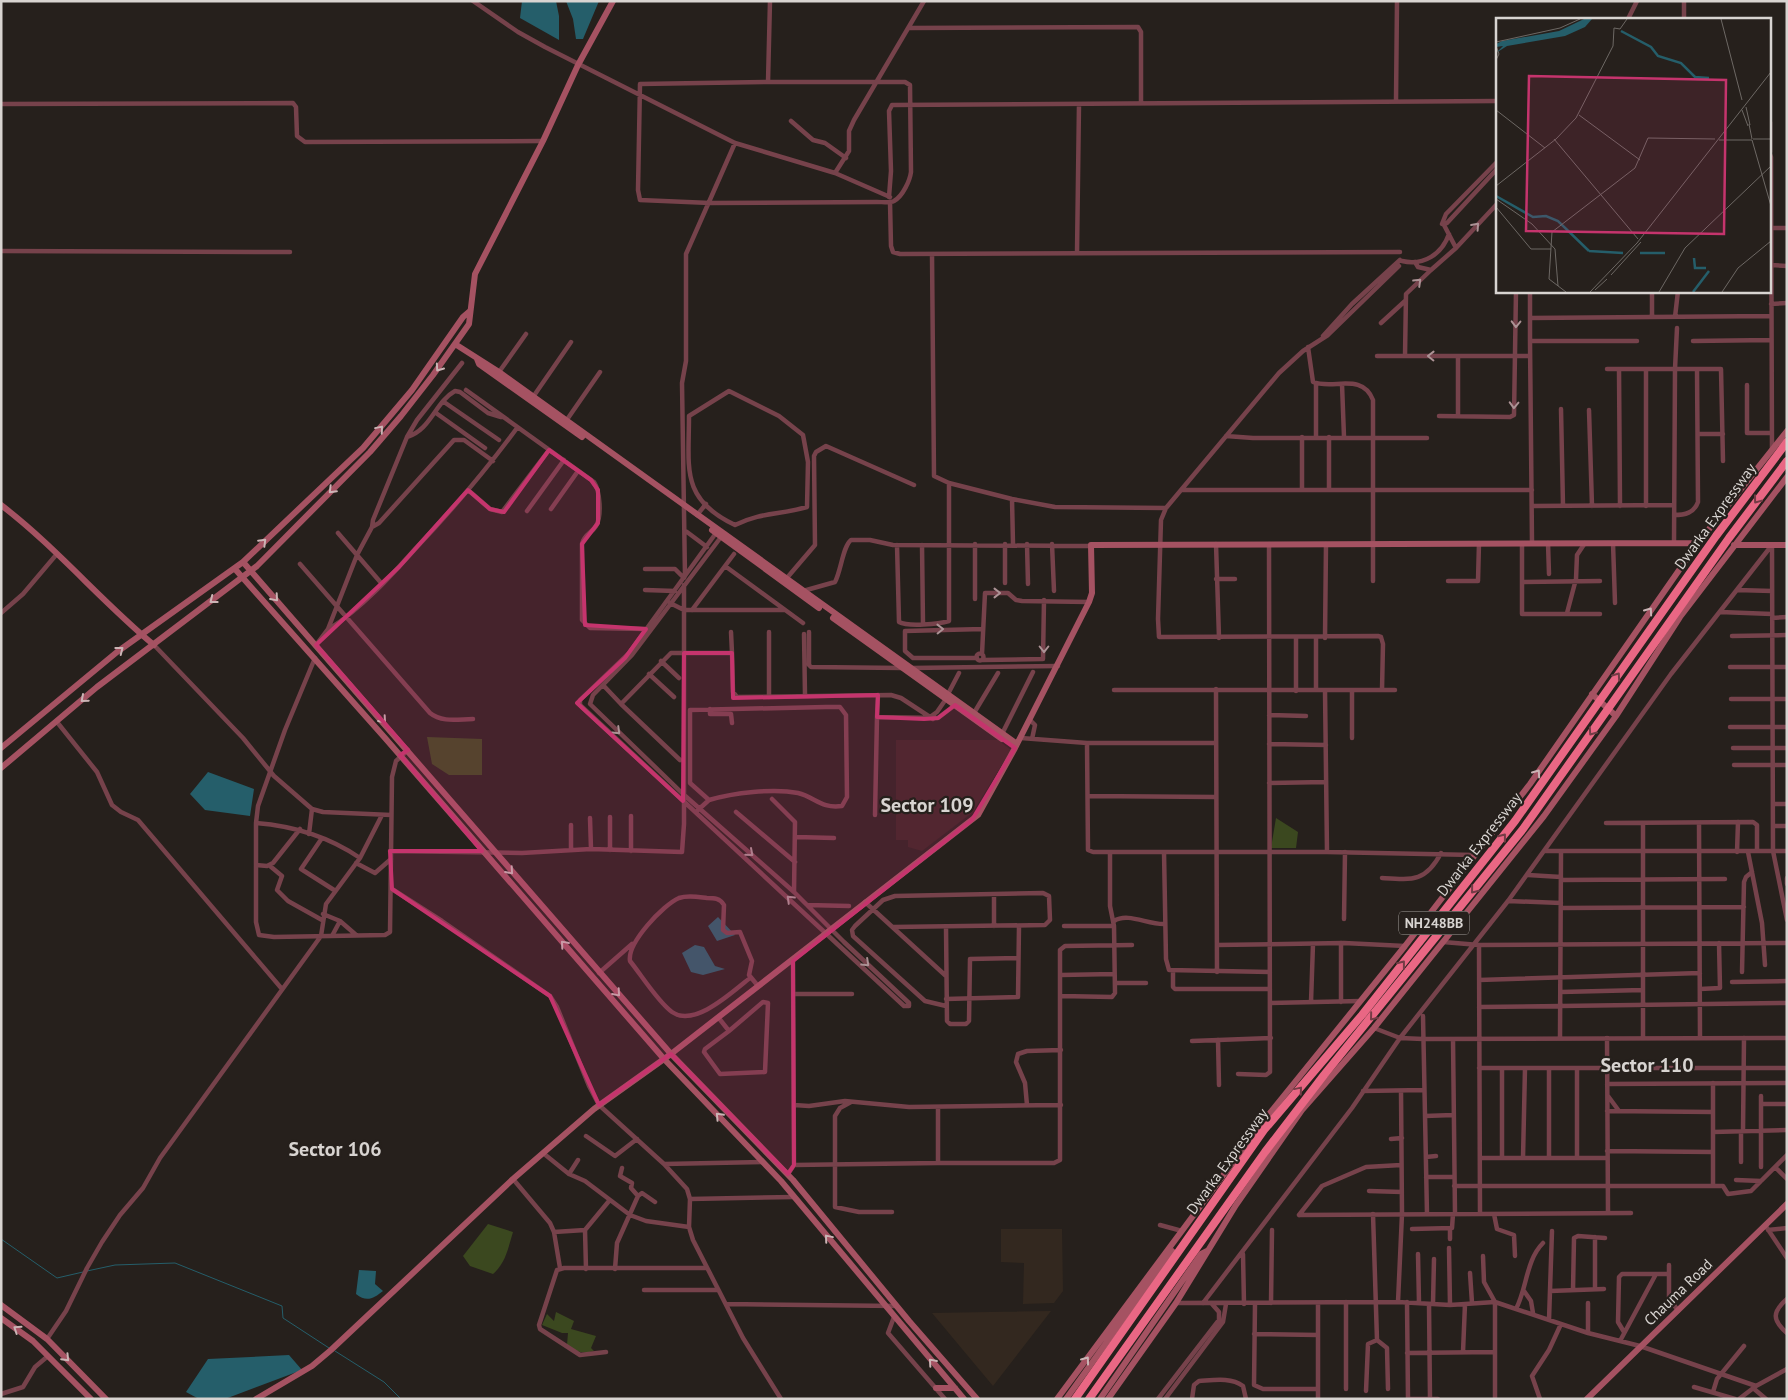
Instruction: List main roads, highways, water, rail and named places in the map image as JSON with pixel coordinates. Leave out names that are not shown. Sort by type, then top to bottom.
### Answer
[{"type":"highway","name":"Dwarka Expressway","points":[[1075,1399],[1264,1130],[1362,1015],[1515,821],[1716,536],[1787,442]]},
{"type":"highway","name":"Dwarka Expressway","points":[[1089,1399],[1266,1152],[1324,1076],[1523,829],[1729,538],[1787,461]]},
{"type":"water","points":[[522,1],[556,1],[559,16],[559,40],[520,18]]},
{"type":"water","points":[[566,1],[599,1],[583,39],[576,39],[573,19]]},
{"type":"water","points":[[208,772],[254,789],[250,816],[205,810],[190,794]]},
{"type":"water","points":[[718,917],[735,935],[717,941],[708,926]]},
{"type":"water","points":[[695,945],[704,947],[715,966],[725,969],[703,975],[691,972],[682,953]]},
{"type":"water","points":[[359,1270],[376,1271],[375,1284],[383,1291],[370,1299],[356,1294]]},
{"type":"water","points":[[289,1355],[302,1370],[225,1399],[199,1399],[186,1392],[208,1359]]},
{"type":"waterway","points":[[1,1239],[57,1278],[83,1272]]},
{"type":"waterway","points":[[87,1271],[115,1265],[175,1263],[282,1306],[283,1318],[329,1348]]},
{"type":"waterway","points":[[335,1351],[384,1382],[401,1399]]},
{"type":"district","name":"Sector 109","points":[[927,805]]},
{"type":"district","name":"Sector 110","points":[[1647,1065]]},
{"type":"district","name":"Sector 106","points":[[335,1149]]}]
